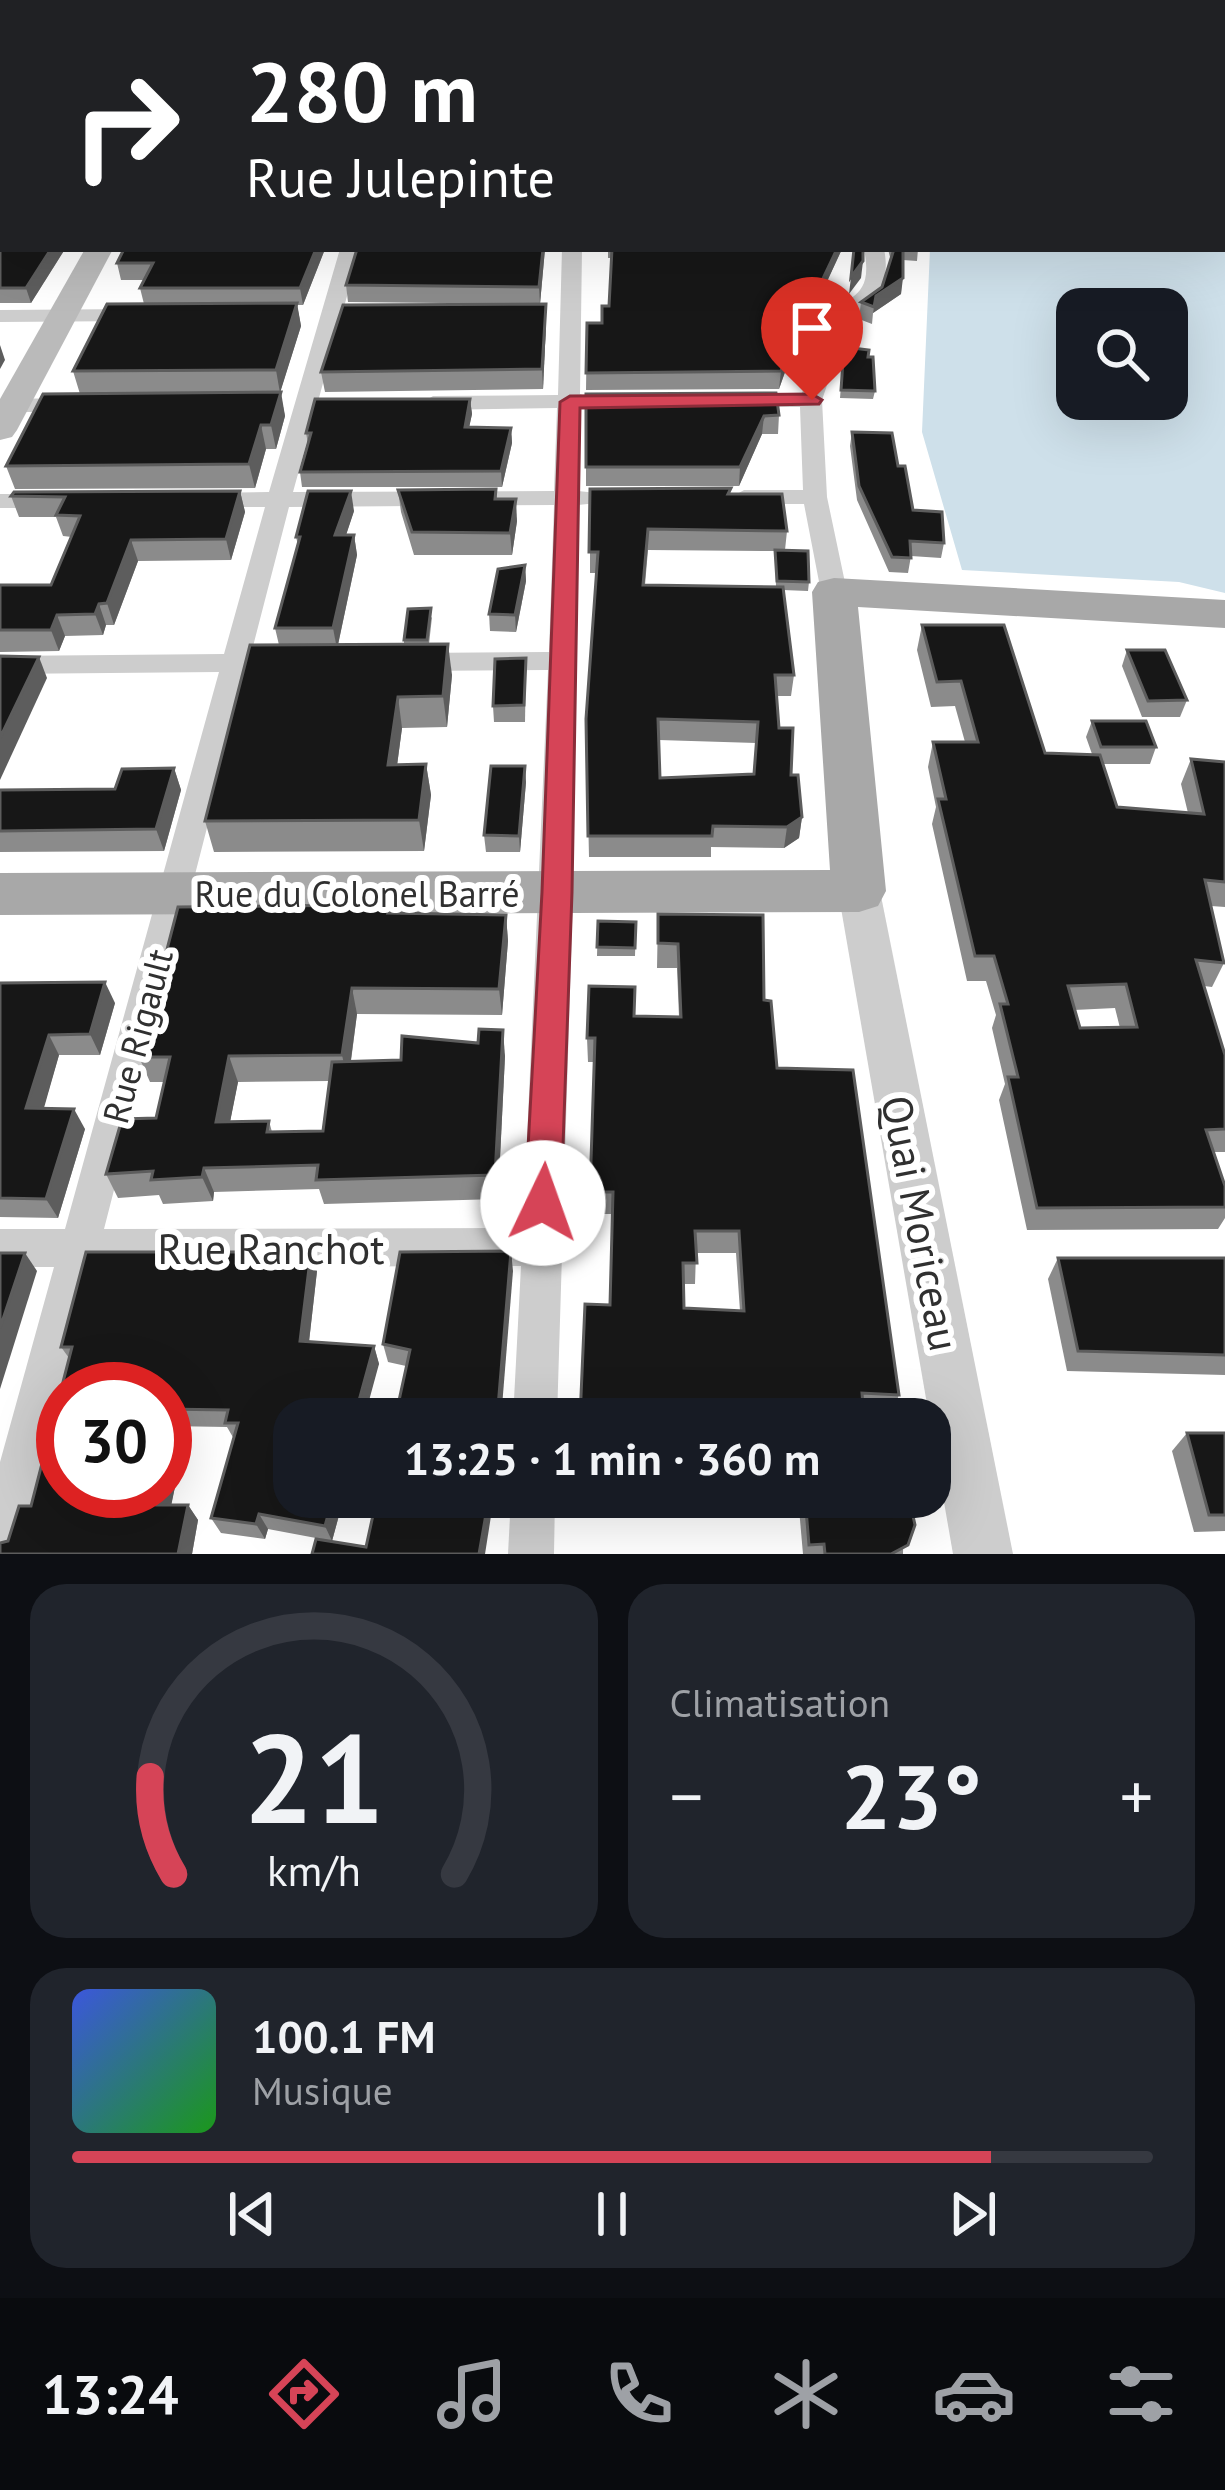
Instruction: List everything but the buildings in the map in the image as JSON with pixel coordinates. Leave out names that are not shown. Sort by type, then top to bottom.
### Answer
[{"type":"main road","points":[[5,414],[97,252]]},
{"type":"main road","points":[[859,891],[834,592],[1225,614]]},
{"type":"main road","name":"Rue du Colonel Barré","points":[[0,894],[859,891]]},
{"type":"street","name":"Rue Rigault","points":[[0,1545],[349,252]]},
{"type":"street","points":[[536,1398],[557,892],[570,402],[556,314],[571,252]]},
{"type":"street","points":[[834,592],[815,497],[812,400],[840,317],[865,302],[878,268],[875,252]]},
{"type":"street","points":[[0,316],[172,315]]},
{"type":"street","points":[[724,400],[812,400]]},
{"type":"street","points":[[403,403],[614,401]]},
{"type":"street","points":[[5,414],[104,405]]},
{"type":"street","points":[[725,497],[815,497]]},
{"type":"street","points":[[188,500],[613,498]]},
{"type":"street","points":[[0,501],[70,501]]},
{"type":"street","points":[[378,662],[563,661]]},
{"type":"street","points":[[0,664],[285,663]]},
{"type":"street","name":"Quai Moriceau","points":[[859,891],[982,1554]]},
{"type":"street","name":"Rue Ranchot","points":[[0,1248],[541,1247]]},
{"type":"street","points":[[531,1554],[532,1518]]},
{"type":"water","points":[[930,252],[1225,252],[1225,593],[1179,582],[962,570],[922,432]]},
{"type":"route","points":[[543,1203],[570,402],[812,400]]}]
